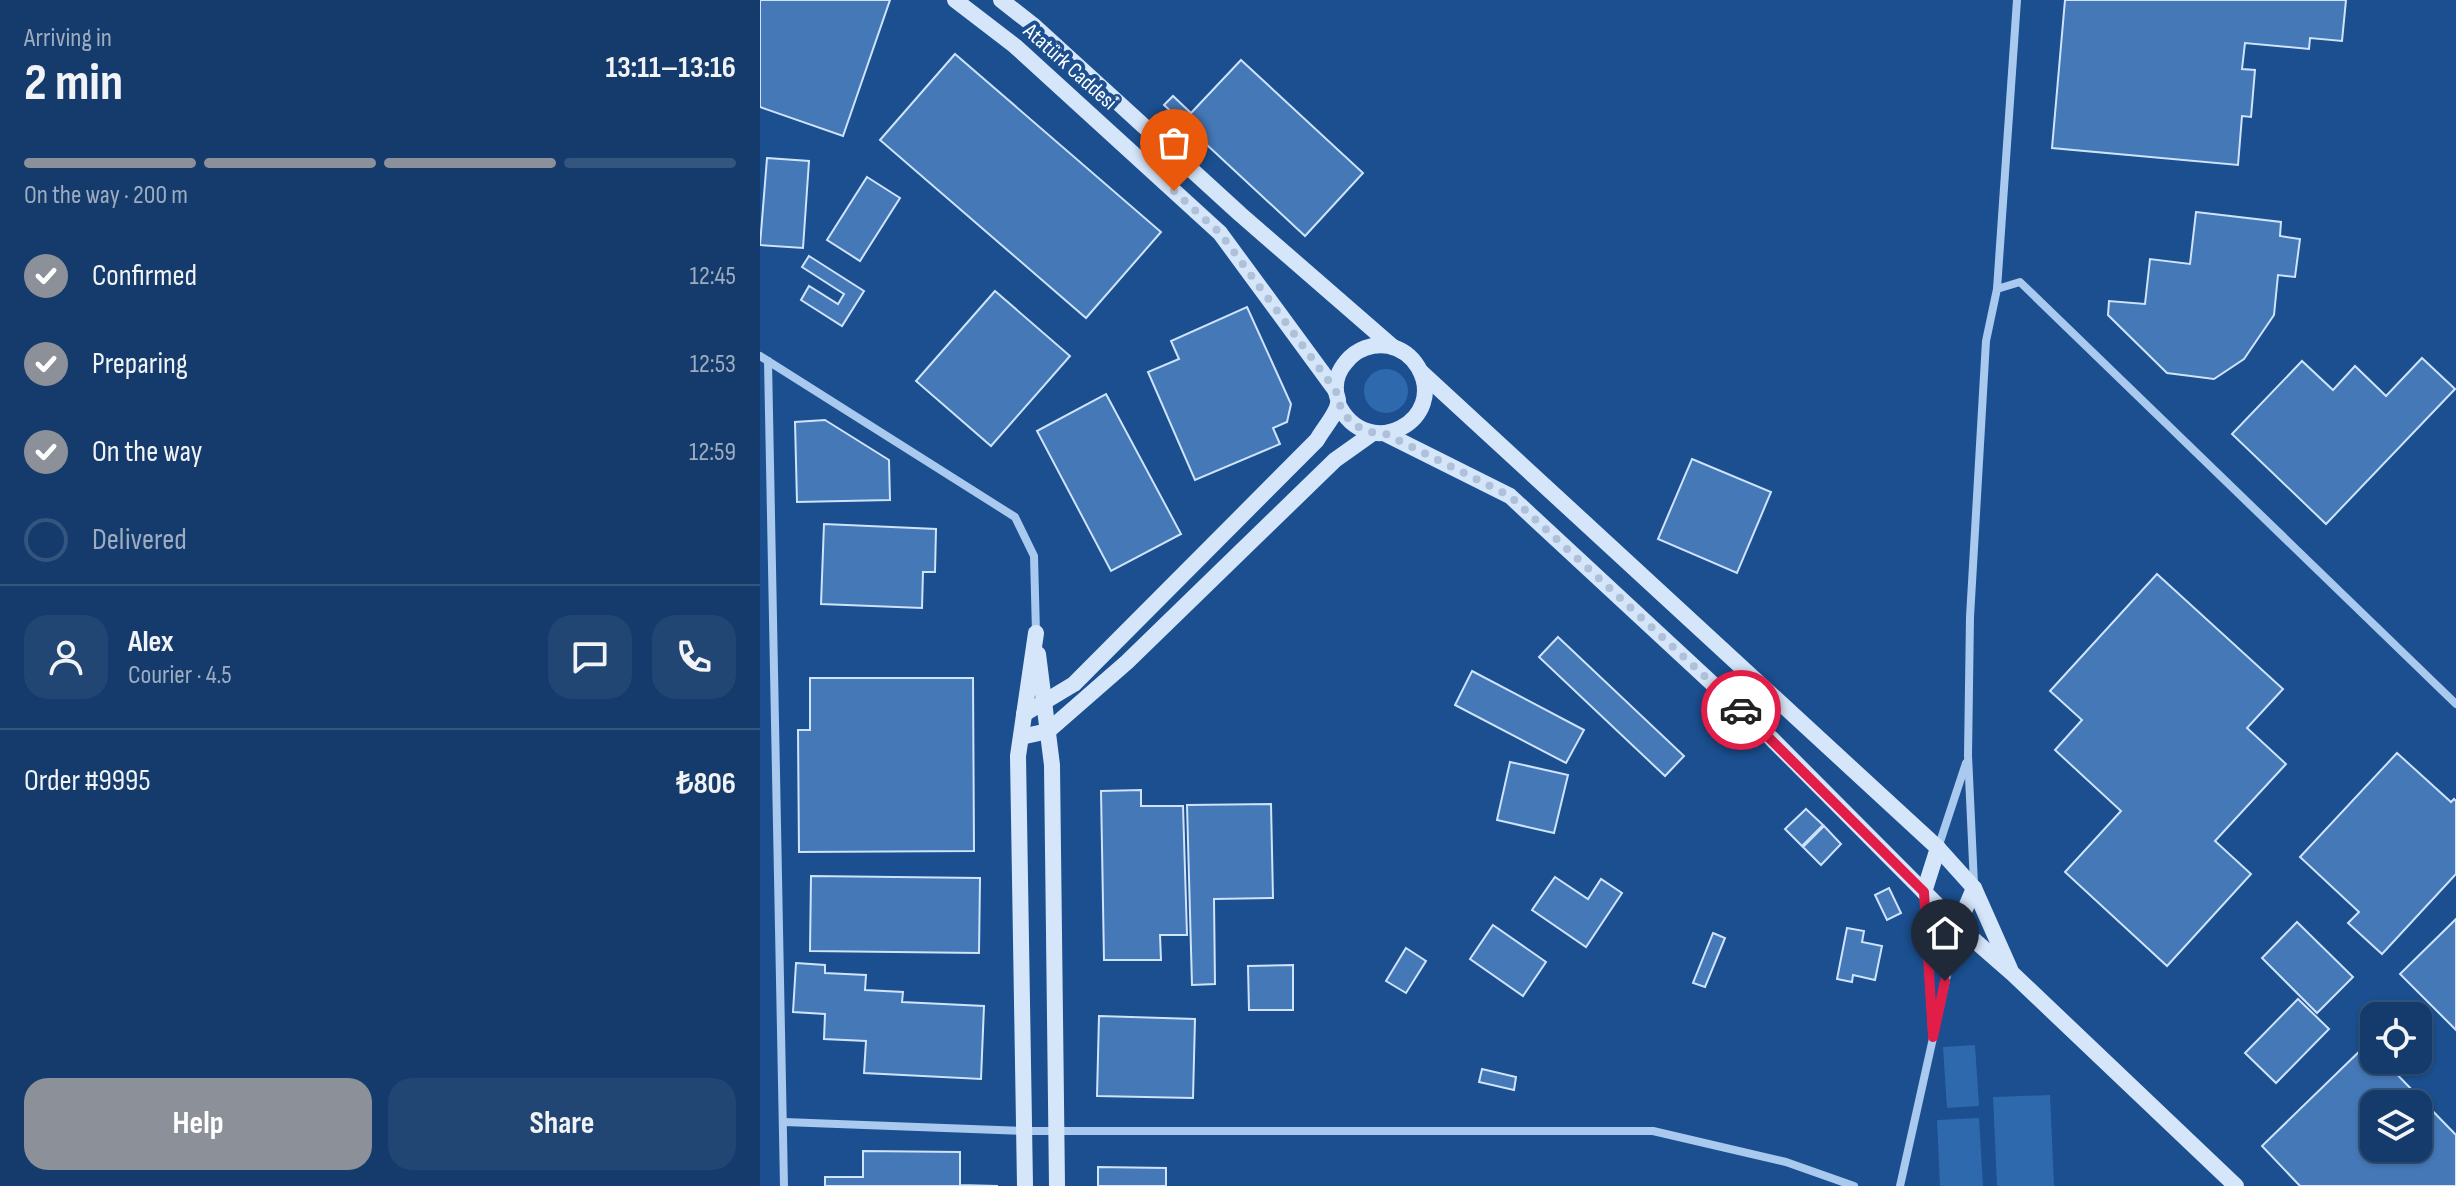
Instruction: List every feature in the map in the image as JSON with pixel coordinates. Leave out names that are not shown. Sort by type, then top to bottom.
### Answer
[{"type":"street","name":"Atatürk Caddesi","points":[[955,0],[1015,46],[1220,233],[1337,397]]},
{"type":"street","name":"Atatürk Caddesi","points":[[1001,0],[1033,25],[1240,214],[1393,347]]},
{"type":"street","points":[[1900,1186],[1958,926],[1974,888],[1968,755],[1970,617],[1986,341],[1997,289],[2017,0]]},
{"type":"street","points":[[1997,289],[2020,282],[2456,704]]},
{"type":"street","points":[[1024,714],[1074,684],[1317,440],[1337,397],[1337,379],[1349,358],[1369,346],[1393,347],[1404,352],[1421,372],[1938,848],[1974,888],[2013,974]]},
{"type":"street","points":[[764,358],[1015,517],[1034,556],[1036,633],[1052,765],[1057,1186]]},
{"type":"street","points":[[764,358],[784,1186]]},
{"type":"street","points":[[1021,737],[1048,731],[1127,662],[1335,460],[1380,433],[1399,430],[1411,422],[1424,398],[1421,372]]},
{"type":"street","points":[[1337,397],[1351,423],[1380,433],[1510,496],[1771,738],[1958,926],[2013,974],[2236,1186]]},
{"type":"street","points":[[1025,1186],[1018,756],[1036,633]]},
{"type":"street","points":[[1933,1037],[1924,892],[1968,755]]},
{"type":"street","points":[[784,1122],[1024,1131],[1653,1131],[1786,1162],[1854,1186]]},
{"type":"shaded area","points":[[1386,369],[1402,375],[1408,391],[1402,407],[1386,413],[1370,407],[1364,391],[1370,375]]},
{"type":"shaded area","points":[[1975,1045],[1979,1106],[1947,1108],[1943,1047]]},
{"type":"shaded area","points":[[2050,1095],[2054,1186],[1997,1186],[1993,1097]]},
{"type":"shaded area","points":[[1979,1118],[1983,1186],[1940,1186],[1937,1120]]},
{"type":"building","points":[[760,0],[890,0],[843,136],[760,107]]},
{"type":"building","points":[[2065,0],[2346,0],[2342,41],[2310,38],[2309,49],[2245,43],[2242,69],[2255,70],[2251,117],[2242,116],[2238,165],[2052,148]]},
{"type":"building","points":[[955,54],[1161,232],[1086,318],[880,140]]},
{"type":"building","points":[[1241,60],[1363,173],[1305,236],[1164,105],[1173,96],[1191,113]]},
{"type":"building","points":[[767,158],[809,161],[803,248],[760,245]]},
{"type":"building","points":[[867,177],[900,198],[860,261],[827,240]]},
{"type":"building","points":[[2196,212],[2281,222],[2280,236],[2300,239],[2295,277],[2278,275],[2274,315],[2244,359],[2214,379],[2167,373],[2108,315],[2109,301],[2145,304],[2150,259],[2190,264]]},
{"type":"building","points":[[809,256],[864,291],[842,326],[801,300],[809,286],[838,304],[844,294],[802,267]]},
{"type":"building","points":[[995,291],[1070,356],[991,446],[916,381]]},
{"type":"building","points":[[1247,307],[1291,404],[1287,422],[1273,428],[1280,444],[1195,480],[1148,372],[1179,359],[1171,341]]},
{"type":"building","points":[[2422,358],[2455,389],[2326,524],[2232,434],[2302,361],[2333,390],[2355,366],[2386,396]]},
{"type":"building","points":[[1106,394],[1181,534],[1111,571],[1037,431]]},
{"type":"building","points":[[825,420],[889,460],[890,500],[797,502],[795,422]]},
{"type":"building","points":[[1692,459],[1771,492],[1737,573],[1658,539]]},
{"type":"building","points":[[824,524],[936,529],[935,572],[923,572],[922,608],[821,604]]},
{"type":"building","points":[[2157,574],[2283,689],[2247,728],[2286,764],[2215,841],[2251,874],[2167,966],[2065,872],[2121,811],[2055,750],[2082,720],[2050,691]]},
{"type":"building","points":[[1558,637],[1684,756],[1665,776],[1539,657]]},
{"type":"building","points":[[1472,671],[1584,730],[1566,763],[1455,705]]},
{"type":"building","points":[[810,678],[973,678],[974,851],[799,852],[798,730],[810,730]]},
{"type":"building","points":[[2397,753],[2451,802],[2456,801],[2456,874],[2382,954],[2348,923],[2359,912],[2300,857]]},
{"type":"building","points":[[1510,762],[1568,775],[1554,833],[1497,820]]},
{"type":"building","points":[[1141,790],[1141,806],[1183,806],[1187,935],[1160,935],[1161,960],[1104,960],[1101,791]]},
{"type":"building","points":[[1271,804],[1273,898],[1214,899],[1215,984],[1192,985],[1187,805]]},
{"type":"building","points":[[1806,809],[1823,825],[1802,846],[1785,829]]},
{"type":"building","points":[[1824,826],[1841,844],[1821,865],[1803,847]]},
{"type":"building","points":[[811,876],[980,878],[979,953],[810,951]]},
{"type":"building","points":[[1555,877],[1588,899],[1601,879],[1622,893],[1586,947],[1532,910]]},
{"type":"building","points":[[1889,888],[1901,913],[1887,920],[1875,895]]},
{"type":"building","points":[[2456,919],[2456,1030],[2432,1006],[2432,1002],[2428,1002],[2400,974]]},
{"type":"building","points":[[2297,922],[2353,977],[2317,1013],[2262,958]]},
{"type":"building","points":[[1493,925],[1546,962],[1523,996],[1470,959]]},
{"type":"building","points":[[1847,928],[1864,931],[1862,942],[1882,946],[1875,980],[1853,975],[1852,982],[1837,979]]},
{"type":"building","points":[[1713,933],[1725,938],[1705,987],[1693,983]]},
{"type":"building","points":[[1406,948],[1426,961],[1406,993],[1386,981]]},
{"type":"building","points":[[796,963],[825,965],[825,973],[866,975],[865,990],[903,992],[902,1002],[984,1006],[981,1079],[864,1073],[866,1041],[824,1039],[825,1014],[793,1012]]},
{"type":"building","points":[[1293,965],[1293,1010],[1249,1010],[1248,966]]},
{"type":"building","points":[[2298,999],[2329,1029],[2276,1083],[2245,1053]]},
{"type":"building","points":[[1099,1016],[1195,1019],[1193,1098],[1097,1096]]},
{"type":"building","points":[[2360,1051],[2360,1074],[2397,1074],[2412,1090],[2360,1090],[2360,1162],[2432,1162],[2432,1110],[2456,1135],[2456,1186],[2300,1186],[2262,1146]]},
{"type":"building","points":[[1482,1069],[1516,1077],[1514,1090],[1479,1082]]},
{"type":"building","points":[[863,1151],[960,1152],[960,1185],[998,1186],[825,1186],[825,1177],[863,1177]]},
{"type":"building","points":[[1098,1167],[1166,1168],[1166,1186],[1098,1186]]},
{"type":"way so far","points":[[1174,191],[1220,233],[1336,391],[1338,404],[1351,423],[1361,430],[1386,434],[1510,496],[1741,710]]},
{"type":"route","points":[[1741,710],[1924,892],[1933,1037],[1945,981]]}]
